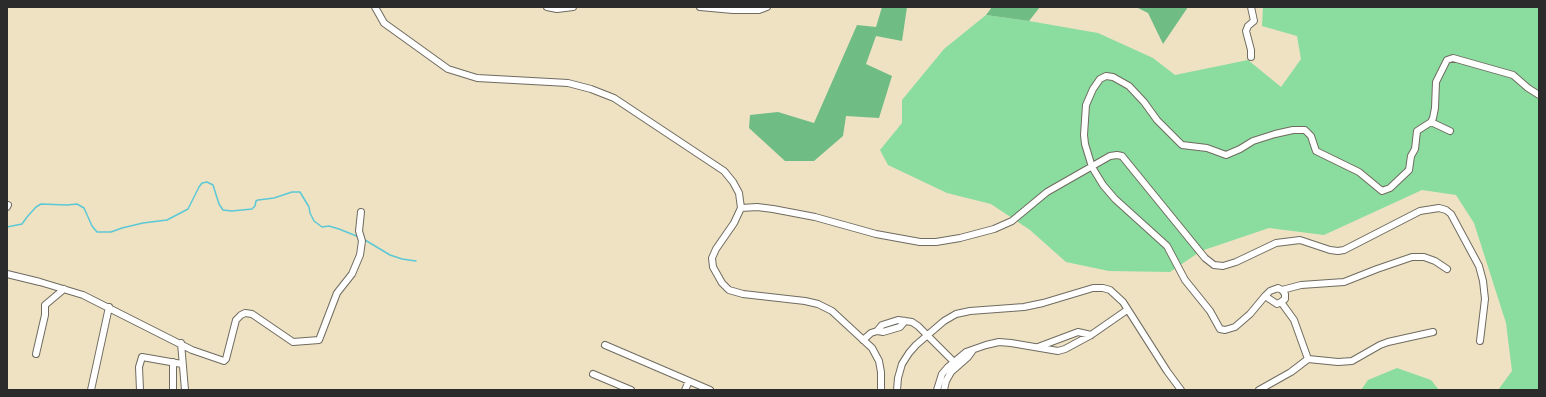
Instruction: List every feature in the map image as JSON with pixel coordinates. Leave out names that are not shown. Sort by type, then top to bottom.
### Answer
[{"type":"street","points":[[375,7],[384,23],[448,69],[477,78],[568,83],[591,89],[614,98],[724,171],[733,182],[739,193],[741,208],[734,223],[716,248],[712,258],[713,267],[722,283],[729,290],[743,294],[792,299],[818,304],[832,312],[872,348],[879,361],[881,372],[881,390]]},
{"type":"street","points":[[547,7],[557,9],[573,7]]},
{"type":"street","points":[[700,7],[733,10],[759,10],[767,7]]},
{"type":"street","points":[[1251,7],[1254,21],[1248,26],[1246,31],[1251,50],[1251,57]]},
{"type":"street","points":[[1447,269],[1435,261],[1424,257],[1412,257],[1344,282],[1302,285],[1282,290],[1278,288],[1273,289],[1250,314],[1235,327],[1225,330],[1220,329],[1207,307],[1194,293],[1185,280],[1167,246],[1115,199],[1092,167],[1085,144],[1085,112],[1093,89],[1100,78],[1106,76],[1118,79],[1136,92],[1157,120],[1182,144],[1207,148],[1226,154],[1240,149],[1253,141],[1275,134],[1293,130],[1305,130],[1311,136],[1316,151],[1360,172],[1382,191],[1390,188],[1407,173],[1415,149],[1417,132],[1431,122],[1435,108],[1436,82],[1444,65],[1449,59],[1453,58],[1513,75],[1539,95]]},
{"type":"street","points":[[1431,122],[1450,131]]},
{"type":"street","points":[[741,208],[757,207],[772,209],[815,217],[876,234],[920,242],[936,242],[960,238],[994,229],[1012,221],[1047,192],[1110,156],[1117,155],[1122,156],[1205,258],[1214,265],[1223,266],[1236,262],[1276,243],[1300,240],[1330,250],[1344,250],[1420,211],[1431,208],[1446,210],[1451,214],[1479,266],[1483,281],[1485,299],[1480,341]]},
{"type":"street","points":[[7,274],[83,295],[181,343],[192,350],[224,361],[226,359],[236,320],[241,315],[245,314],[252,314],[292,342],[319,340],[338,293],[352,274],[360,255],[362,239],[359,231],[361,212]]},
{"type":"street","points":[[897,390],[898,378],[902,364],[909,353],[927,335],[944,321],[956,314],[970,311],[1024,307],[1093,288],[1103,288],[1110,290],[1123,302],[1167,371],[1182,390]]},
{"type":"street","points":[[36,354],[45,315],[45,306],[64,289]]},
{"type":"street","points":[[1265,296],[1277,304],[1285,299],[1285,294],[1282,290]]},
{"type":"street","points":[[1282,302],[1294,320],[1308,359]]},
{"type":"street","points":[[91,390],[109,307]]},
{"type":"street","points":[[944,390],[946,381],[951,372],[966,352],[999,342],[1058,351],[1065,349],[1091,335],[1127,310]]},
{"type":"street","points":[[863,340],[882,325],[898,320],[912,322],[918,326],[956,364]]},
{"type":"street","points":[[1036,347],[1078,332],[1091,335]]},
{"type":"street","points":[[1258,390],[1291,372],[1308,359],[1338,362],[1352,361],[1388,342],[1433,332]]},
{"type":"street","points":[[181,343],[185,390]]},
{"type":"street","points":[[605,345],[710,390]]},
{"type":"street","points":[[140,390],[138,367],[142,357],[182,364]]},
{"type":"street","points":[[173,362],[173,390]]},
{"type":"street","points":[[937,390],[942,374],[956,364]]},
{"type":"street","points":[[593,374],[631,390]]},
{"type":"street","points":[[685,390],[689,381]]},
{"type":"green space","points":[[882,7],[907,7],[902,41],[876,36],[866,64],[892,76],[879,118],[846,116],[843,136],[814,161],[785,161],[749,128],[750,115],[778,112],[814,123],[857,25],[876,27]]},
{"type":"green space","points":[[992,7],[1040,7],[1029,21],[986,15]]},
{"type":"green space","points":[[1136,7],[1188,7],[1163,44],[1148,13]]},
{"type":"green space","points":[[1263,7],[1539,7],[1539,390],[1498,390],[1512,371],[1506,323],[1474,223],[1456,195],[1422,190],[1324,235],[1269,228],[1201,251],[1170,272],[1109,271],[1066,262],[1030,230],[991,204],[947,193],[888,165],[880,150],[902,123],[902,100],[944,49],[986,15],[1098,33],[1153,58],[1175,75],[1248,60],[1281,87],[1301,59],[1297,36],[1262,26]]},
{"type":"green space","points":[[1397,368],[1431,380],[1439,390],[1361,390],[1368,380]]},
{"type":"waterway","points":[[7,227],[22,224],[36,207],[41,204],[77,204],[84,208],[92,226],[97,232],[111,232],[143,223],[167,220],[188,209],[199,187],[202,183],[207,182],[213,185],[219,204],[223,210],[232,211],[252,209],[258,200],[274,198],[292,192],[300,192],[309,207],[314,221],[322,227],[329,226],[359,237]]},
{"type":"waterway","points":[[365,240],[390,255],[416,261]]}]
